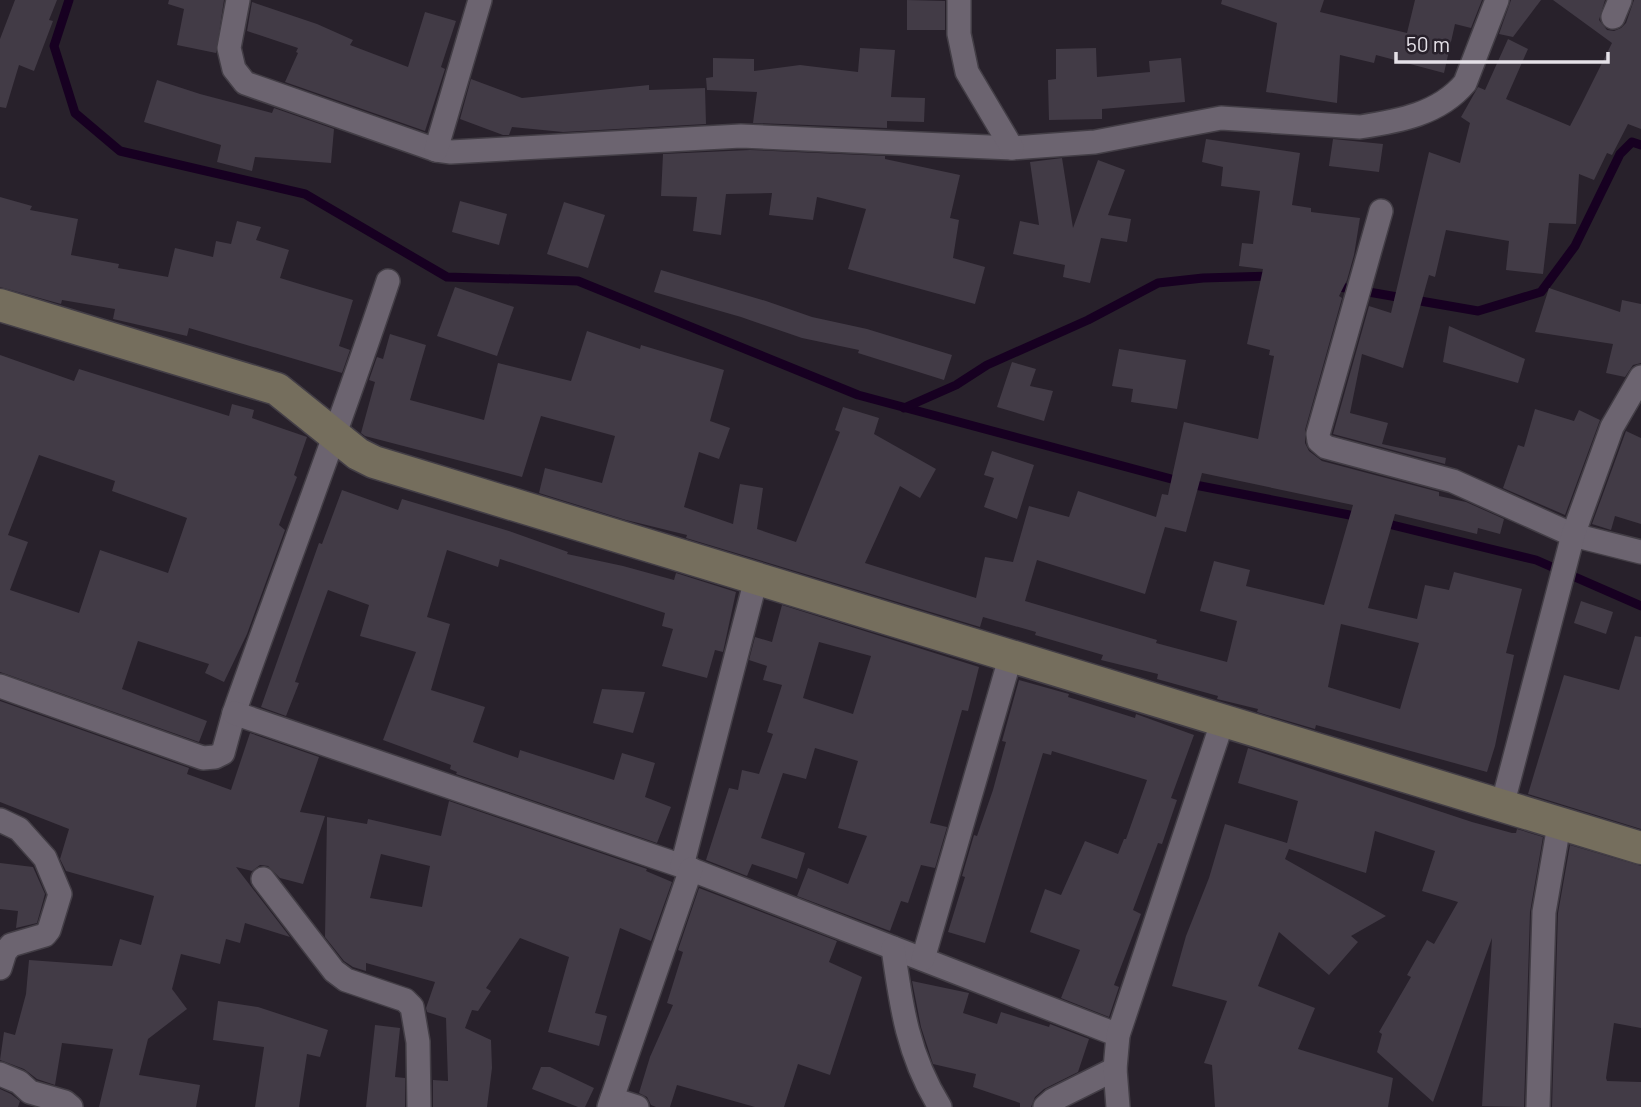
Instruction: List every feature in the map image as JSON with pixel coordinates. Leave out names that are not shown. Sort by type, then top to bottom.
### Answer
[{"type":"street","points":[[238,0],[229,48],[234,69],[245,83],[436,150],[485,151],[741,136],[1012,148],[1095,142],[1204,119],[1221,118],[1360,127],[1423,113],[1457,92],[1465,83],[1497,0]]},
{"type":"street","points":[[436,150],[480,0]]},
{"type":"street","points":[[958,0],[959,34],[967,72],[1012,148]]},
{"type":"street","points":[[1381,211],[1318,434],[1319,441],[1326,447],[1453,481],[1571,544],[1641,552]]},
{"type":"street","points":[[0,686],[203,758],[223,753],[234,713],[388,281]]},
{"type":"street","points":[[0,305],[277,389],[358,454],[374,462],[1641,849]]},
{"type":"street","points":[[1502,806],[1571,544],[1612,427],[1641,377]]},
{"type":"street","points":[[637,1107],[610,1103],[687,868],[756,579]]},
{"type":"street","points":[[923,960],[1011,655]]},
{"type":"street","points":[[234,713],[687,868],[1118,1035]]},
{"type":"street","points":[[1118,1107],[1115,1069],[1118,1035],[1223,720]]},
{"type":"street","points":[[0,820],[19,828],[46,859],[60,894],[50,930],[45,935],[11,945],[5,952],[0,968]]},
{"type":"street","points":[[1538,1107],[1544,912],[1559,825]]},
{"type":"street","points":[[263,879],[334,971],[346,980],[405,1000],[412,1007],[418,1042],[419,1107]]},
{"type":"street","points":[[893,948],[911,1048],[940,1107]]},
{"type":"street","points":[[1045,1107],[1053,1100],[1115,1069]]},
{"type":"street","points":[[0,1074],[19,1082],[30,1092],[65,1102],[71,1107]]},
{"type":"building","points":[[15,0],[57,0],[49,20],[53,21],[34,71],[19,65],[6,108],[0,107],[0,39]]},
{"type":"building","points":[[169,0],[224,0],[216,53],[177,45],[184,9],[168,4]]},
{"type":"building","points":[[907,0],[945,1],[945,30],[907,30]]},
{"type":"building","points":[[1222,0],[1324,0],[1320,12],[1407,33],[1415,0],[1482,0],[1471,28],[1455,24],[1444,73],[1376,55],[1374,63],[1340,55],[1337,103],[1266,92],[1277,23],[1221,4]]},
{"type":"building","points":[[1511,0],[1541,0],[1513,37],[1499,34]]},
{"type":"building","points":[[1553,0],[1605,0],[1599,20],[1607,30],[1614,31],[1626,23],[1634,0],[1641,0],[1641,129],[1628,124],[1612,155],[1607,153],[1594,180],[1579,174],[1576,224],[1549,223],[1543,274],[1506,270],[1509,241],[1446,230],[1435,277],[1429,275],[1403,368],[1362,354],[1350,413],[1388,423],[1382,444],[1446,458],[1445,464],[1333,434],[1369,306],[1391,313],[1429,152],[1460,163],[1470,123],[1461,117],[1478,87],[1485,90],[1508,39],[1528,49],[1506,99],[1570,126],[1581,105],[1612,43]]},
{"type":"building","points":[[252,2],[317,24],[353,40],[350,45],[408,67],[425,12],[456,21],[441,67],[445,69],[425,131],[285,82],[298,48],[247,31]]},
{"type":"building","points":[[860,48],[895,50],[891,97],[925,98],[924,122],[887,121],[887,128],[753,123],[757,92],[707,90],[706,78],[713,77],[713,58],[754,59],[754,71],[800,65],[858,72]]},
{"type":"building","points":[[1096,48],[1097,77],[1150,72],[1149,61],[1181,58],[1185,102],[1102,109],[1102,119],[1049,120],[1048,80],[1056,79],[1056,49]]},
{"type":"building","points":[[471,79],[522,98],[649,85],[649,90],[705,88],[706,124],[563,132],[512,127],[509,135],[503,135],[460,119]]},
{"type":"building","points":[[157,80],[272,113],[274,108],[334,129],[331,163],[255,157],[252,171],[217,162],[221,145],[144,122]]},
{"type":"building","points":[[1206,139],[1300,153],[1292,205],[1311,208],[1311,212],[1360,218],[1354,255],[1339,296],[1342,298],[1305,430],[1305,443],[1309,451],[1322,461],[1439,492],[1439,496],[1466,502],[1504,519],[1500,534],[1478,528],[1477,534],[1395,514],[1368,608],[1417,619],[1425,585],[1449,590],[1454,572],[1522,589],[1506,653],[1514,655],[1487,772],[1316,725],[1315,729],[1257,712],[1258,709],[1157,679],[1158,674],[1101,660],[1103,655],[1035,635],[1036,632],[983,617],[980,627],[686,538],[687,535],[626,520],[539,493],[545,468],[602,483],[615,436],[541,416],[522,477],[361,433],[375,382],[369,380],[377,357],[383,359],[390,334],[426,345],[410,400],[484,420],[498,363],[571,381],[587,331],[640,349],[641,345],[724,370],[710,421],[730,428],[719,459],[699,452],[684,507],[733,524],[740,484],[763,488],[757,529],[796,542],[840,432],[835,430],[843,407],[879,418],[874,434],[936,469],[920,498],[900,486],[865,563],[976,598],[985,557],[1013,562],[1029,506],[1069,517],[1078,491],[1156,517],[1162,494],[1168,495],[1184,422],[1258,439],[1274,356],[1269,355],[1270,350],[1247,344],[1263,269],[1239,266],[1242,243],[1253,244],[1260,191],[1221,186],[1223,167],[1202,162]],"holes":[[[1202,473],[1353,505],[1324,605],[1246,586],[1250,570],[1214,561],[1200,611],[1237,621],[1227,662],[1156,643],[1157,640],[1025,601],[1037,560],[1145,594],[1165,527],[1186,532]],[[1341,624],[1419,643],[1400,709],[1328,687]]]},
{"type":"building","points":[[1333,139],[1383,144],[1379,172],[1329,166]]},
{"type":"building","points":[[750,150],[885,156],[885,159],[960,175],[950,218],[959,220],[953,258],[985,267],[975,304],[848,269],[866,209],[817,197],[813,220],[769,215],[772,193],[726,194],[721,235],[693,231],[697,197],[661,196],[663,154]]},
{"type":"building","points":[[1062,158],[1073,228],[1098,160],[1125,170],[1108,215],[1131,219],[1127,242],[1101,238],[1090,283],[1063,277],[1065,265],[1013,254],[1020,221],[1039,225],[1030,162]]},
{"type":"building","points":[[0,197],[32,206],[30,210],[78,219],[71,255],[119,264],[118,268],[168,277],[175,248],[213,257],[216,241],[231,244],[237,221],[261,227],[256,240],[289,250],[280,278],[353,300],[339,346],[350,350],[342,373],[189,328],[187,336],[113,319],[115,309],[62,300],[61,304],[0,287]]},
{"type":"building","points":[[460,201],[507,214],[499,245],[452,232]]},
{"type":"building","points":[[564,202],[605,215],[588,268],[547,254]]},
{"type":"building","points":[[661,270],[812,317],[867,329],[952,355],[944,380],[858,353],[859,350],[802,338],[654,292]]},
{"type":"building","points":[[455,287],[514,307],[497,356],[437,336]]},
{"type":"building","points":[[1549,288],[1620,312],[1622,300],[1641,304],[1641,363],[1633,365],[1625,377],[1606,373],[1613,344],[1535,332]]},
{"type":"building","points":[[1449,326],[1525,359],[1518,383],[1443,362]]},
{"type":"building","points":[[1119,349],[1186,360],[1177,409],[1131,402],[1133,389],[1112,386]]},
{"type":"building","points":[[0,355],[74,381],[79,369],[229,416],[232,404],[254,410],[252,418],[307,437],[294,475],[297,477],[279,525],[285,530],[247,634],[224,682],[205,673],[209,664],[138,641],[122,689],[207,721],[199,742],[0,672]],"holes":[[[39,455],[115,481],[112,491],[187,518],[168,573],[100,550],[79,613],[10,590],[28,542],[8,535]]]},
{"type":"building","points":[[1012,362],[1036,369],[1030,386],[1053,391],[1044,421],[997,407]]},
{"type":"building","points":[[1535,409],[1574,421],[1579,410],[1600,420],[1565,515],[1503,488],[1518,445],[1524,447]]},
{"type":"building","points":[[1626,431],[1641,438],[1641,524],[1615,516],[1611,530],[1592,524]]},
{"type":"building","points":[[992,451],[1034,465],[1017,519],[984,507],[994,478],[984,475]]},
{"type":"building","points":[[342,490],[398,510],[402,499],[509,531],[568,552],[567,554],[674,580],[676,573],[736,592],[723,652],[715,650],[707,678],[662,666],[673,629],[662,626],[665,613],[500,559],[498,567],[447,550],[427,617],[450,624],[431,690],[485,707],[473,742],[518,758],[520,750],[614,780],[622,753],[655,763],[645,797],[671,807],[657,843],[456,774],[457,772],[450,769],[451,765],[383,740],[416,652],[360,636],[369,605],[328,590],[295,682],[299,683],[286,716],[261,707],[319,543],[322,544]]},
{"type":"building","points":[[1581,601],[1613,612],[1606,634],[1574,623]]},
{"type":"building","points":[[782,605],[979,667],[968,711],[962,710],[930,823],[947,827],[935,868],[921,865],[908,903],[901,901],[890,931],[797,896],[808,868],[848,884],[867,836],[838,828],[858,761],[815,748],[806,779],[783,773],[761,838],[805,853],[797,879],[752,864],[747,876],[706,860],[729,788],[738,790],[742,770],[759,774],[773,734],[767,732],[782,685],[763,680],[767,666],[749,660],[755,637],[772,642]],"holes":[[[819,642],[871,656],[853,714],[803,698]]]},
{"type":"building","points":[[1635,636],[1641,637],[1641,829],[1528,794],[1564,675],[1619,690]]},
{"type":"building","points":[[1019,680],[1069,694],[1068,697],[1135,718],[1136,714],[1194,735],[1171,798],[1177,800],[1162,844],[1158,843],[1133,910],[1141,914],[1114,985],[1119,987],[1109,1017],[1061,998],[1080,950],[1030,932],[1045,889],[1061,895],[1085,841],[1118,854],[1147,780],[1052,751],[1051,755],[1043,753],[985,943],[948,932],[965,877],[962,876],[974,835],[977,836],[993,790],[1006,742],[1002,741]]},
{"type":"building","points":[[602,689],[645,692],[633,733],[593,723]]},
{"type":"building","points":[[0,701],[189,768],[187,774],[231,790],[250,733],[319,757],[300,812],[325,816],[303,884],[280,878],[268,866],[260,865],[252,871],[236,867],[290,937],[245,923],[240,943],[226,939],[220,964],[181,954],[172,989],[187,1009],[148,1039],[139,1075],[200,1085],[196,1107],[99,1107],[113,1049],[62,1043],[55,1085],[0,1060],[4,1032],[15,1035],[26,994],[29,960],[112,966],[120,939],[141,945],[154,896],[66,871],[60,859],[69,829],[0,802]]},
{"type":"building","points":[[1248,748],[1472,822],[1512,833],[1516,833],[1517,829],[1543,837],[1530,912],[1524,1107],[1482,1106],[1492,938],[1433,1102],[1377,1052],[1382,1034],[1379,1032],[1411,977],[1407,975],[1427,940],[1434,944],[1458,902],[1422,891],[1435,851],[1375,831],[1366,873],[1289,849],[1285,859],[1386,916],[1351,936],[1358,942],[1329,975],[1279,932],[1258,986],[1315,1008],[1298,1049],[1393,1078],[1388,1107],[1215,1107],[1212,1065],[1204,1063],[1227,1001],[1172,986],[1186,936],[1209,878],[1225,824],[1287,843],[1298,801],[1238,783]]},
{"type":"building","points":[[449,801],[647,869],[646,871],[672,882],[651,941],[620,928],[595,1013],[607,1016],[599,1046],[548,1032],[569,957],[520,938],[486,988],[491,991],[478,1011],[472,1010],[465,1028],[491,1040],[492,1068],[487,1107],[433,1107],[433,1080],[448,1081],[446,1018],[427,1012],[426,1008],[435,982],[366,963],[366,971],[353,967],[344,961],[325,937],[327,817],[367,824],[368,819],[441,836]],"holes":[[[381,854],[430,866],[422,907],[370,898]]]},
{"type":"building","points":[[1570,845],[1641,866],[1641,1028],[1614,1023],[1606,1078],[1607,1081],[1641,1082],[1641,1107],[1552,1107],[1558,913]]},
{"type":"building","points":[[0,863],[33,867],[45,894],[37,923],[16,928],[18,911],[0,909]]},
{"type":"building","points":[[699,888],[837,941],[829,962],[862,977],[830,1075],[798,1064],[784,1107],[755,1107],[677,1085],[670,1107],[656,1107],[639,1093],[650,1057],[673,1005],[667,1003],[683,952],[678,950]]},
{"type":"building","points":[[912,981],[969,993],[963,1013],[997,1024],[1001,1012],[1049,1027],[1050,1024],[1089,1039],[1078,1072],[1044,1089],[1035,1097],[1031,1107],[1020,1107],[1020,1103],[973,1087],[976,1074],[933,1064],[921,1027]]},
{"type":"building","points":[[218,1001],[258,1007],[328,1030],[320,1057],[307,1054],[299,1107],[255,1107],[264,1047],[213,1040]]},
{"type":"building","points":[[375,1025],[400,1028],[395,1077],[405,1078],[405,1107],[366,1107]]},
{"type":"building","points":[[541,1067],[550,1067],[594,1088],[585,1107],[578,1107],[532,1089]]},
{"type":"building","points":[[0,1089],[20,1101],[18,1107],[0,1107]]},
{"type":"waterway","points":[[69,0],[54,46],[75,113],[120,151],[305,194],[447,277],[578,281],[858,395],[1190,484],[1360,517]]},
{"type":"waterway","points":[[1334,286],[1478,311],[1541,292],[1575,246],[1620,154],[1632,142],[1641,145]]},
{"type":"waterway","points":[[904,408],[956,385],[987,365],[1088,320],[1158,283],[1203,278],[1272,276]]},
{"type":"waterway","points":[[1380,522],[1536,560],[1641,606]]}]
